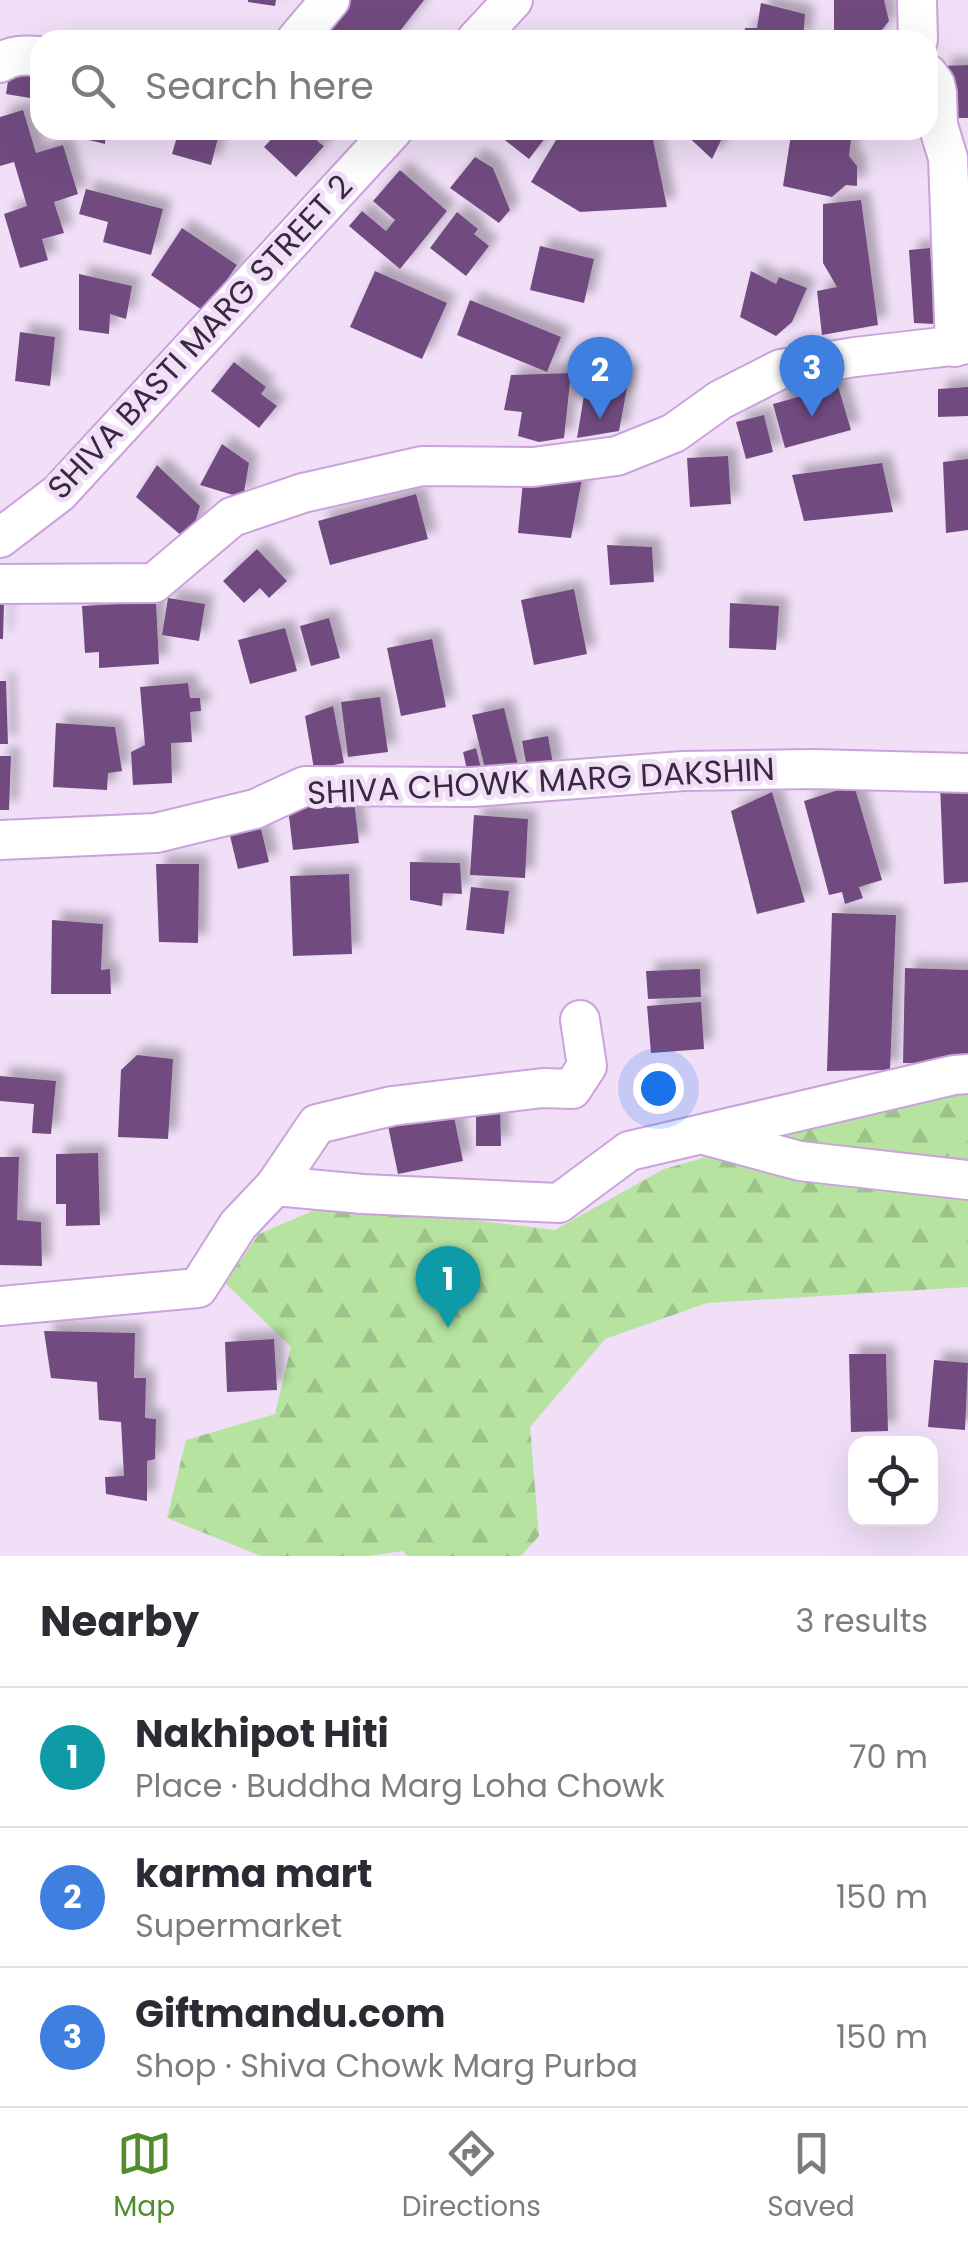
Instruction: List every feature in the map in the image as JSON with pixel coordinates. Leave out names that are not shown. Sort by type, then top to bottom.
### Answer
[{"type":"street","points":[[304,30],[330,0]]},
{"type":"street","points":[[485,30],[513,0]]},
{"type":"street","points":[[917,0],[918,30]]},
{"type":"street","points":[[0,63],[20,54],[30,55]]},
{"type":"street","points":[[0,584],[154,583],[232,518],[303,493],[422,466],[532,467],[617,456],[674,433],[720,400],[782,370],[855,357],[961,346],[948,158],[938,125],[938,93]]},
{"type":"street","name":"SHIVA BASTI MARG STREET 2","points":[[0,538],[59,493],[384,140]]},
{"type":"street","name":"SHIVA CHOWK MARG DAKSHIN","points":[[0,840],[156,833],[255,809],[306,786],[472,787],[683,771],[968,773]]},
{"type":"street","points":[[0,1306],[198,1288],[238,1225],[275,1186],[317,1124],[392,1106],[544,1088],[572,1089],[587,1066],[580,1020]]},
{"type":"street","points":[[275,1186],[558,1204],[628,1151],[968,1074]]},
{"type":"street","points":[[702,1134],[800,1161],[968,1180]]},
{"type":"green space","points":[[968,1083],[968,1287],[707,1303],[605,1339],[530,1427],[539,1536],[521,1556],[407,1556],[403,1551],[369,1556],[261,1556],[167,1518],[186,1440],[275,1414],[291,1347],[225,1283],[259,1234],[331,1203],[555,1230],[664,1169]]},
{"type":"building","points":[[248,0],[276,0],[275,6]]},
{"type":"building","points":[[345,0],[424,0],[401,30],[322,30]]},
{"type":"building","points":[[834,0],[884,0],[889,21],[882,30],[834,30]]},
{"type":"building","points":[[761,3],[805,14],[804,30],[745,30],[757,28]]},
{"type":"building","points":[[11,62],[30,65],[30,98],[6,94]]},
{"type":"building","points":[[968,65],[968,118],[940,118],[942,66]]},
{"type":"building","points":[[23,110],[36,153],[63,145],[78,194],[54,202],[64,233],[42,239],[48,260],[20,268],[4,214],[27,206],[14,162],[0,166],[0,117]]},
{"type":"building","points":[[176,140],[217,140],[211,165],[172,154]]},
{"type":"building","points":[[271,140],[318,140],[324,146],[296,177],[264,147]]},
{"type":"building","points":[[505,140],[544,140],[529,159]]},
{"type":"building","points":[[556,140],[653,140],[667,207],[580,212],[531,182]]},
{"type":"building","points":[[692,140],[721,140],[712,159]]},
{"type":"building","points":[[790,140],[851,140],[849,156],[857,166],[857,186],[846,185],[832,197],[783,186]]},
{"type":"building","points":[[475,157],[493,168],[510,210],[499,223],[450,188]]},
{"type":"building","points":[[400,170],[447,211],[400,269],[349,226],[362,211],[386,231],[395,220],[373,201]]},
{"type":"building","points":[[86,189],[163,209],[151,255],[103,242],[108,222],[79,214]]},
{"type":"building","points":[[861,200],[878,325],[822,335],[817,291],[837,287],[823,263],[823,204]]},
{"type":"building","points":[[457,212],[478,229],[474,234],[489,246],[466,276],[430,248]]},
{"type":"building","points":[[182,228],[237,265],[205,312],[151,275]]},
{"type":"building","points":[[540,246],[594,259],[584,303],[530,290]]},
{"type":"building","points":[[930,248],[935,324],[914,323],[909,250]]},
{"type":"building","points":[[375,271],[447,303],[422,359],[350,327]]},
{"type":"building","points":[[751,271],[776,284],[779,277],[807,288],[792,322],[776,336],[740,317]]},
{"type":"building","points":[[79,274],[132,286],[126,319],[110,314],[109,334],[79,330]]},
{"type":"building","points":[[470,300],[561,337],[547,372],[457,335]]},
{"type":"building","points":[[20,332],[55,337],[50,386],[15,381]]},
{"type":"building","points":[[234,362],[266,387],[261,394],[277,406],[259,428],[211,391]]},
{"type":"building","points":[[588,371],[630,372],[619,431],[577,438]]},
{"type":"building","points":[[571,373],[564,438],[539,442],[518,436],[522,412],[504,410],[511,375]]},
{"type":"building","points":[[838,386],[851,430],[785,448],[773,404]]},
{"type":"building","points":[[968,387],[968,416],[938,417],[938,389]]},
{"type":"building","points":[[764,415],[773,452],[746,459],[736,422]]},
{"type":"building","points":[[222,444],[249,463],[243,498],[200,485]]},
{"type":"building","points":[[728,456],[731,504],[690,507],[687,458]]},
{"type":"building","points":[[968,459],[968,530],[946,533],[943,462]]},
{"type":"building","points":[[882,463],[893,512],[804,521],[792,475]]},
{"type":"building","points":[[157,465],[200,506],[189,542],[136,497]]},
{"type":"building","points":[[582,479],[571,538],[518,533],[523,481]]},
{"type":"building","points":[[416,494],[428,539],[330,565],[318,521]]},
{"type":"building","points":[[607,545],[652,547],[654,582],[610,585]]},
{"type":"building","points":[[257,549],[287,581],[269,598],[260,588],[244,603],[223,581]]},
{"type":"building","points":[[574,589],[587,654],[534,665],[521,600]]},
{"type":"building","points":[[168,598],[205,604],[199,641],[162,635]]},
{"type":"building","points":[[156,602],[159,664],[99,668],[99,652],[85,653],[82,606]]},
{"type":"building","points":[[0,603],[4,603],[3,639],[0,639]]},
{"type":"building","points":[[730,603],[779,606],[776,650],[729,648]]},
{"type":"building","points":[[329,618],[340,658],[311,666],[300,626]]},
{"type":"building","points":[[285,628],[297,671],[250,684],[238,640]]},
{"type":"building","points":[[432,639],[446,707],[401,716],[387,648]]},
{"type":"building","points":[[0,681],[6,681],[8,744],[0,744]]},
{"type":"building","points":[[188,683],[190,698],[200,698],[201,711],[190,712],[192,742],[171,743],[172,783],[133,785],[131,752],[145,745],[140,687]]},
{"type":"building","points":[[380,697],[388,752],[348,757],[341,702]]},
{"type":"building","points":[[333,706],[344,763],[314,769],[305,716]]},
{"type":"building","points":[[504,708],[520,773],[488,781],[472,715]]},
{"type":"building","points":[[56,723],[115,727],[122,771],[108,773],[107,790],[53,787]]},
{"type":"building","points":[[548,736],[554,769],[528,774],[522,741]]},
{"type":"building","points":[[476,748],[484,780],[470,783],[463,752]]},
{"type":"building","points":[[0,756],[11,756],[9,810],[0,810]]},
{"type":"building","points":[[940,784],[968,784],[968,882],[944,884]]},
{"type":"building","points":[[854,785],[882,880],[859,887],[863,898],[845,904],[842,892],[829,895],[804,801]]},
{"type":"building","points":[[772,792],[805,902],[757,914],[731,811]]},
{"type":"building","points":[[354,801],[359,843],[293,850],[288,808]]},
{"type":"building","points":[[474,815],[528,819],[525,878],[470,875]]},
{"type":"building","points":[[261,829],[269,862],[238,869],[230,836]]},
{"type":"building","points":[[410,862],[460,863],[462,894],[443,893],[442,906],[410,900]]},
{"type":"building","points":[[156,864],[199,864],[198,943],[159,942]]},
{"type":"building","points":[[349,874],[352,954],[293,956],[290,876]]},
{"type":"building","points":[[471,887],[509,891],[504,934],[466,930]]},
{"type":"building","points":[[832,913],[896,915],[890,1070],[827,1071]]},
{"type":"building","points":[[52,920],[103,924],[101,970],[110,969],[111,994],[51,994]]},
{"type":"building","points":[[905,968],[968,970],[968,1064],[903,1063]]},
{"type":"building","points":[[700,969],[701,997],[648,999],[646,971]]},
{"type":"building","points":[[701,1002],[704,1049],[651,1053],[647,1006]]},
{"type":"building","points":[[137,1055],[173,1059],[168,1139],[118,1137],[121,1070]]},
{"type":"building","points":[[0,1076],[56,1081],[51,1134],[32,1133],[34,1104],[0,1101]]},
{"type":"building","points":[[451,1102],[463,1161],[398,1174],[386,1116]]},
{"type":"building","points":[[476,1103],[500,1103],[501,1146],[476,1146]]},
{"type":"building","points":[[98,1153],[100,1225],[66,1226],[66,1204],[56,1204],[56,1154]]},
{"type":"building","points":[[0,1157],[19,1157],[17,1220],[41,1222],[42,1266],[0,1265]]},
{"type":"building","points":[[44,1331],[135,1333],[134,1378],[146,1378],[145,1418],[156,1419],[155,1459],[147,1461],[147,1501],[106,1494],[105,1477],[124,1476],[121,1422],[99,1420],[97,1382],[51,1378]]},
{"type":"building","points":[[274,1339],[277,1390],[227,1392],[225,1342]]},
{"type":"building","points":[[849,1354],[886,1354],[888,1431],[851,1432]]},
{"type":"building","points":[[934,1360],[968,1363],[965,1430],[928,1427]]},
{"type":"place","name":"Giftmandu.com","points":[[812,417]]},
{"type":"place","name":"karma mart","points":[[600,419]]},
{"type":"place","name":"Nakhipot Hiti","points":[[448,1328]]}]
